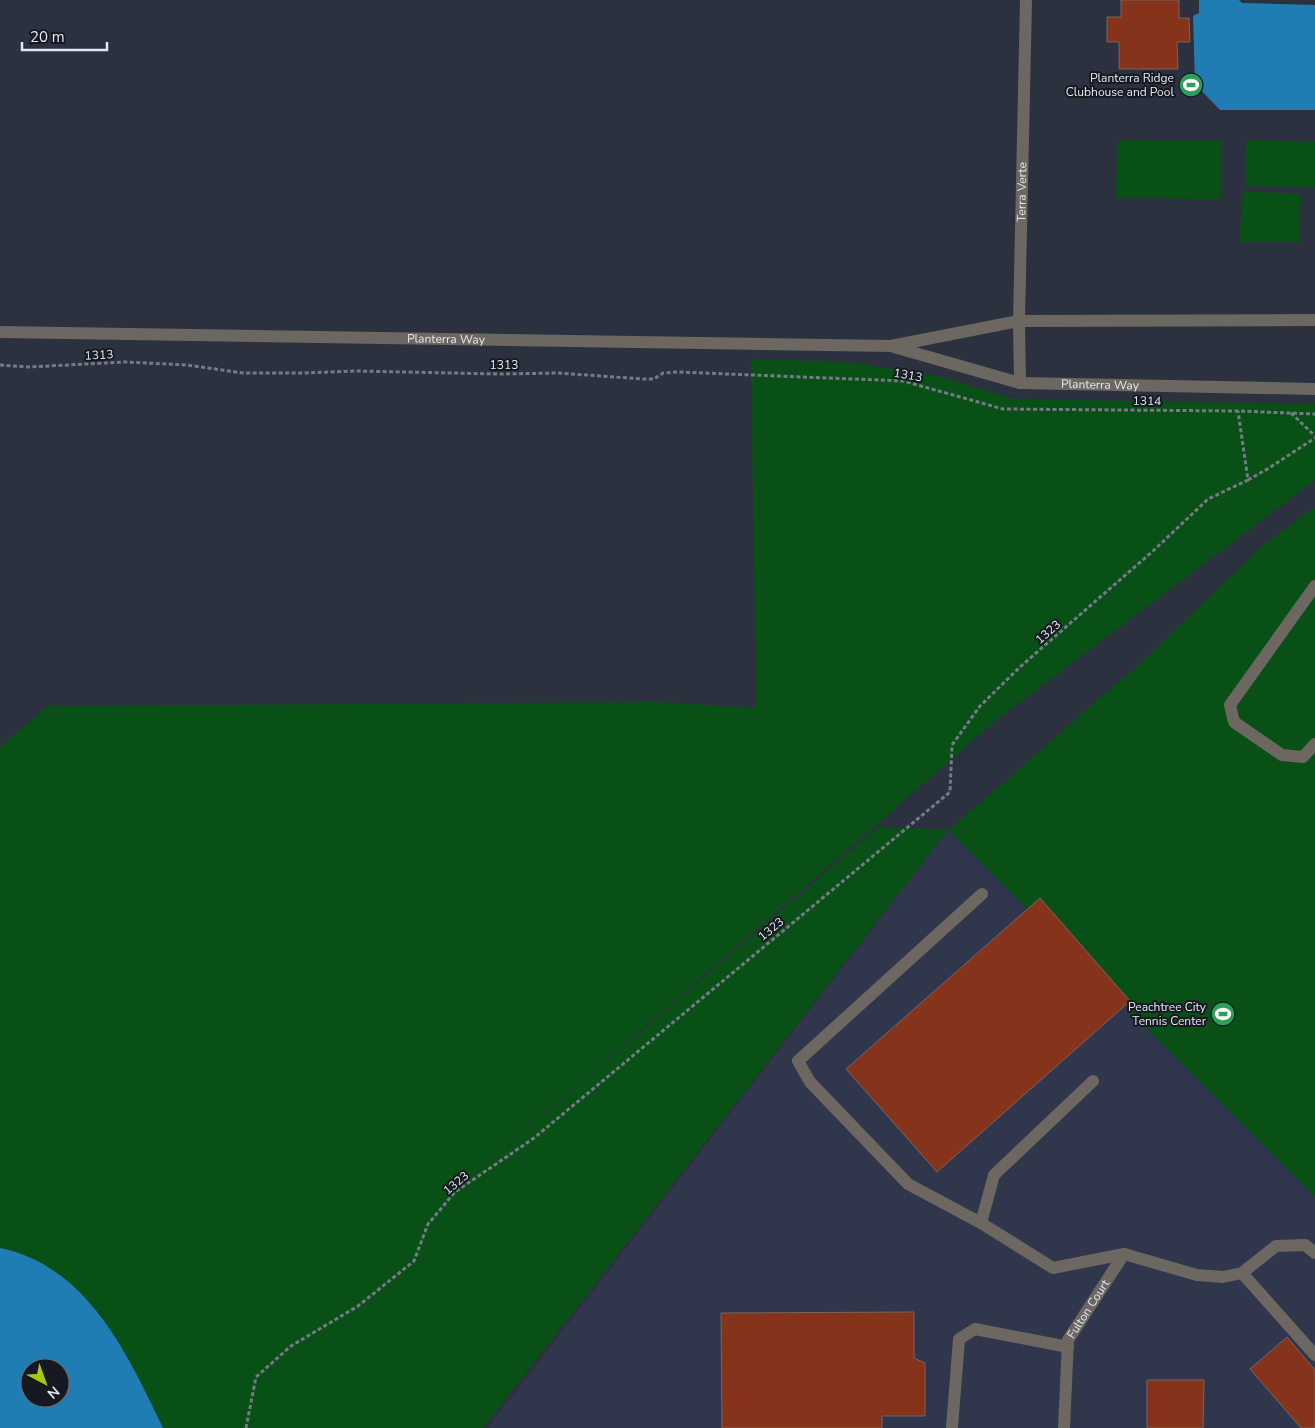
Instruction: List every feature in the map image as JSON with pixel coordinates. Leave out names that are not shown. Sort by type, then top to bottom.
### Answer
[{"type":"street","name":"Terra Verte","points":[[1020,382],[1019,321],[1026,0]]},
{"type":"street","name":"Planterra Way","points":[[0,332],[892,346],[1019,321],[1315,320]]},
{"type":"street","name":"Planterra Way","points":[[892,346],[1020,382],[1315,389]]},
{"type":"street","points":[[1315,586],[1230,705],[1234,722],[1282,755],[1303,757],[1315,744]]},
{"type":"street","points":[[982,894],[798,1061],[810,1082],[908,1184],[982,1223],[1053,1268],[1124,1254],[1197,1276],[1223,1277],[1242,1273],[1276,1246],[1305,1245],[1315,1253]]},
{"type":"street","points":[[982,1223],[994,1175],[1093,1081]]},
{"type":"street","name":"Fulton Court","points":[[1064,1428],[1068,1340],[1124,1254]]},
{"type":"street","points":[[1242,1273],[1315,1355]]},
{"type":"street","points":[[952,1428],[959,1339],[975,1329],[1068,1347]]},
{"type":"path","name":"1313","points":[[0,365],[29,367],[125,362],[186,365],[243,373],[303,374],[356,371],[501,374],[558,373],[643,380],[654,379],[663,373],[678,372],[903,381],[1003,409]]},
{"type":"path","name":"1314","points":[[1003,409],[1238,411],[1315,414]]},
{"type":"path","points":[[1238,411],[1248,480]]},
{"type":"path","points":[[1291,413],[1315,437]]},
{"type":"path","name":"1323","points":[[246,1428],[256,1377],[291,1346],[358,1306],[414,1261],[428,1224],[455,1192],[534,1138],[950,792],[952,745],[980,706],[1020,667],[1153,552],[1208,499],[1270,468],[1315,437]]},
{"type":"shaded area","points":[[948,830],[1315,1197],[1315,1428],[488,1428]]},
{"type":"green space","points":[[1117,140],[1221,141],[1221,199],[1116,198]]},
{"type":"green space","points":[[1246,140],[1315,142],[1315,187],[1245,186]]},
{"type":"green space","points":[[1243,191],[1301,194],[1299,242],[1239,242]]},
{"type":"green space","points":[[751,359],[848,362],[942,377],[1013,399],[1315,404],[1315,480],[995,721],[463,1185],[878,827],[949,830],[1146,658],[1263,545],[1315,507],[1315,1197],[948,830],[483,1428],[0,1428],[0,747],[48,706],[656,702],[756,708]]},
{"type":"water","points":[[1199,0],[1239,0],[1242,3],[1315,5],[1315,110],[1220,110],[1195,84],[1193,16],[1199,13]]},
{"type":"water","points":[[0,1248],[31,1258],[58,1273],[81,1294],[101,1317],[119,1344],[163,1428],[0,1428]]},
{"type":"building","points":[[1121,0],[1179,0],[1179,18],[1189,18],[1190,42],[1177,42],[1178,69],[1119,69],[1119,42],[1107,42],[1107,17],[1121,17]]},
{"type":"building","points":[[1040,898],[1130,1001],[937,1172],[846,1069]]},
{"type":"building","points":[[914,1312],[914,1358],[925,1363],[925,1416],[882,1416],[882,1428],[722,1428],[721,1313]]},
{"type":"building","points":[[1287,1337],[1315,1370],[1315,1428],[1301,1428],[1250,1369]]},
{"type":"building","points":[[1147,1380],[1204,1380],[1203,1428],[1147,1428]]},
{"type":"place","name":"Planterra Ridge Clubhouse and Pool","points":[[1191,85]]},
{"type":"place","name":"Peachtree City Tennis Center","points":[[1223,1014]]}]
